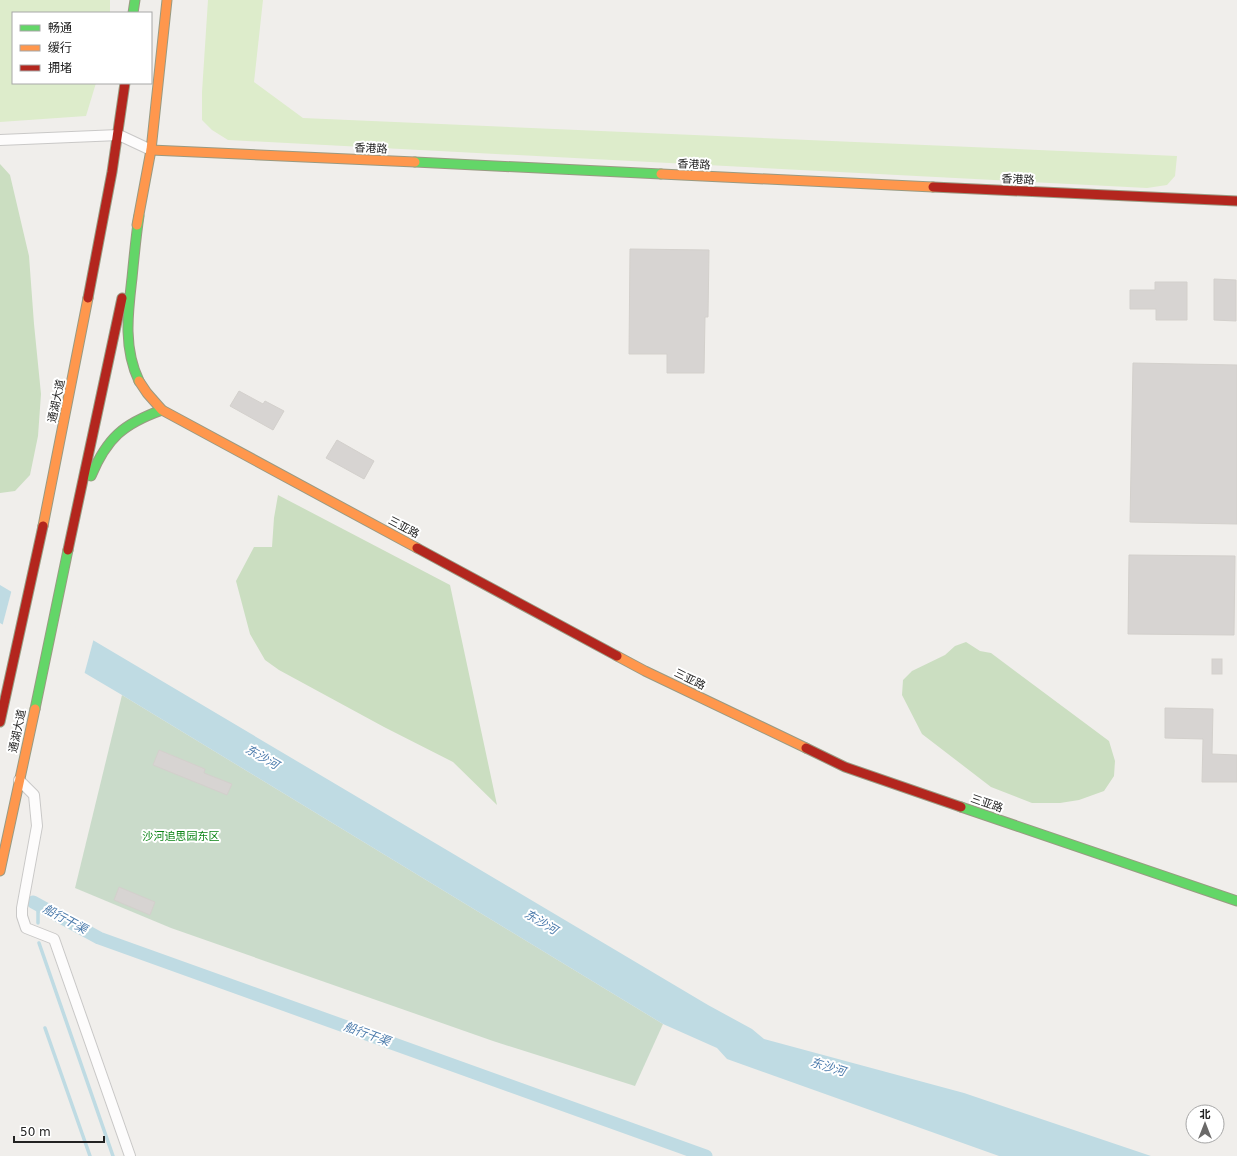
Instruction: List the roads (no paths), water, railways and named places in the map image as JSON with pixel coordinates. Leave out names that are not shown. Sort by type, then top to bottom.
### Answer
[{"type":"street","points":[[134,12],[135,0]]},
{"type":"street","points":[[76,516],[139,216],[151,150],[167,0]]},
{"type":"street","name":"通湖大道","points":[[0,722],[38,550],[73,377],[119,135],[125,84]]},
{"type":"street","points":[[0,140],[119,135],[151,150]]},
{"type":"street","name":"香港路","points":[[151,150],[1237,201]]},
{"type":"street","name":"三亚路","points":[[139,216],[127,330],[135,372],[144,390],[162,410],[645,671],[845,767],[1237,901]]},
{"type":"street","points":[[76,516],[95,465],[104,447],[116,433],[133,422],[162,410]]},
{"type":"street","name":"通湖大道","points":[[0,871],[37,691],[76,516]]},
{"type":"street","points":[[19,780],[34,795],[37,826],[25,886],[22,916],[26,928],[54,939],[130,1156]]},
{"type":"water","name":"东沙河","points":[[0,585],[708,1005],[752,1029],[764,1039],[964,1093],[1151,1156],[999,1156],[727,1059],[717,1048],[663,1024],[122,695],[0,623]]},
{"type":"waterway","name":"船行干渠","points":[[33,902],[99,938],[706,1156]]},
{"type":"waterway","points":[[38,905],[38,923]]},
{"type":"waterway","points":[[39,943],[113,1156]]},
{"type":"waterway","points":[[45,1028],[90,1156]]},
{"type":"park label","name":"沙河追思园东区","points":[[181,836]]}]
